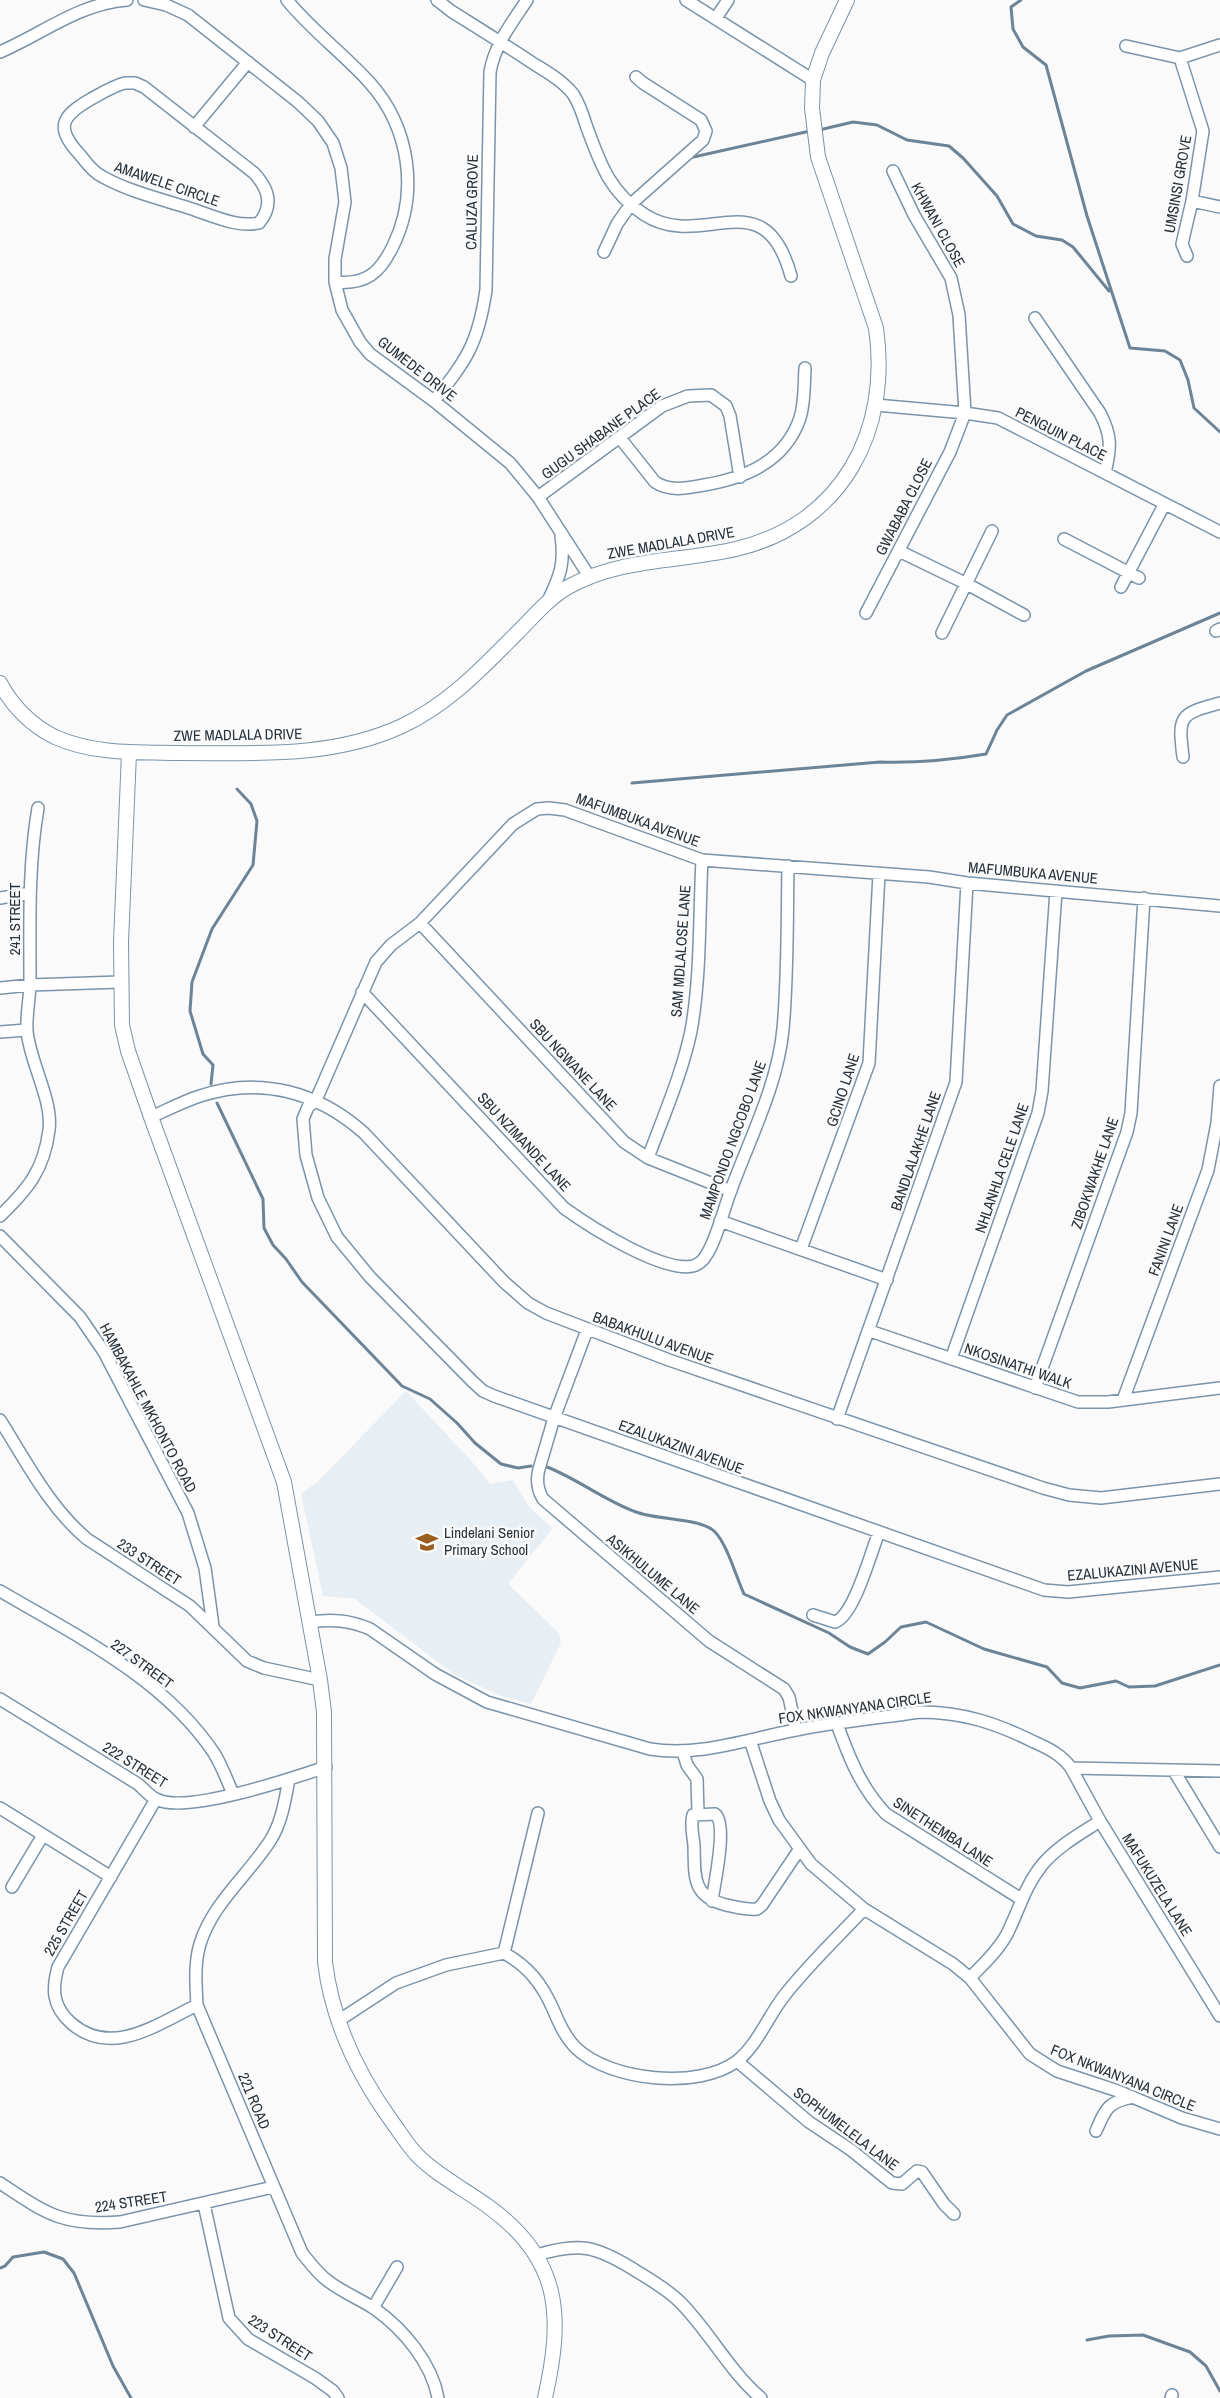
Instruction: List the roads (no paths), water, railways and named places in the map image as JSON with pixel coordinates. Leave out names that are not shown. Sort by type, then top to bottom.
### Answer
[{"type":"street","points":[[0,52],[86,7],[108,1],[127,0]]},
{"type":"street","name":"GUMEDE DRIVE","points":[[144,0],[166,5],[188,15],[318,120],[336,150],[342,168],[345,202],[334,260],[334,282],[342,310],[360,342],[370,354],[434,401],[510,463],[538,497],[589,576]]},
{"type":"street","points":[[287,0],[371,84],[392,117],[400,134],[408,163],[408,202],[397,238],[386,263],[376,273],[363,280],[349,283],[334,282]]},
{"type":"street","points":[[437,0],[450,11],[557,79],[573,95],[610,182],[631,204],[653,219],[675,224],[734,222],[758,224],[771,233],[780,245],[791,276]]},
{"type":"street","name":"CALUZA GROVE","points":[[434,401],[463,365],[475,342],[482,320],[486,290],[488,86],[493,55],[527,0]]},
{"type":"street","points":[[686,0],[813,80]]},
{"type":"street","points":[[716,18],[728,0]]},
{"type":"street","name":"ZWE MADLALA DRIVE","points":[[0,684],[19,710],[36,726],[56,737],[81,746],[129,753],[303,752],[351,743],[402,726],[466,684],[548,601],[589,576],[631,564],[734,550],[764,541],[789,528],[814,510],[835,490],[857,460],[868,433],[876,405],[880,380],[880,352],[876,328],[818,157],[812,108],[813,80],[822,53],[847,0]]},
{"type":"street","points":[[1126,46],[1180,58],[1220,45]]},
{"type":"street","name":"UMSINSI GROVE","points":[[1180,58],[1203,130],[1192,201],[1182,244],[1187,256]]},
{"type":"street","points":[[194,128],[248,62]]},
{"type":"street","points":[[604,252],[622,215],[631,204],[703,140],[706,131],[702,120],[636,77]]},
{"type":"street","name":"AMAWELE CIRCLE","points":[[135,82],[144,87],[194,128],[254,173],[264,184],[268,193],[267,206],[260,223],[239,224],[122,187],[101,176],[74,149],[66,136],[64,125],[66,117],[73,110],[116,85],[135,82]]},
{"type":"street","name":"KHWANI CLOSE","points":[[893,171],[914,215],[951,278],[959,315],[965,413]]},
{"type":"street","points":[[1192,201],[1220,207]]},
{"type":"street","points":[[1035,318],[1100,412],[1108,429],[1111,448],[1105,473]]},
{"type":"street","points":[[620,438],[655,482],[662,486],[679,489],[740,477],[759,469],[772,460],[792,434],[800,418],[805,368]]},
{"type":"street","name":"GUGU SHABANE PLACE","points":[[538,497],[662,406],[673,400],[688,396],[711,396],[726,406],[730,416],[740,477]]},
{"type":"street","name":"PENGUIN PLACE","points":[[876,405],[998,418],[1220,532]]},
{"type":"street","name":"GWABABA CLOSE","points":[[866,613],[950,452],[965,413]]},
{"type":"street","points":[[1121,587],[1164,504]]},
{"type":"street","points":[[942,633],[992,531]]},
{"type":"street","points":[[548,601],[563,565],[560,532]]},
{"type":"street","points":[[1064,539],[1139,578]]},
{"type":"street","points":[[899,551],[967,584],[1024,615]]},
{"type":"street","points":[[1183,757],[1180,726],[1183,719],[1190,713],[1220,703]]},
{"type":"street","points":[[129,753],[124,831],[120,982],[122,1025],[128,1051],[151,1117],[281,1474],[320,1680],[326,1767],[325,1962],[329,1992],[338,2021],[370,2089],[417,2155],[432,2168],[490,2208],[513,2228],[537,2255],[552,2292],[555,2308],[555,2345],[545,2398]]},
{"type":"street","name":"241 STREET","points":[[0,1216],[32,1182],[39,1170],[50,1128],[49,1112],[30,1052],[27,1030],[30,985],[30,893],[34,834],[38,808]]},
{"type":"street","name":"MAFUMBUKA AVENUE","points":[[316,1100],[376,962],[420,922],[513,824],[538,809],[565,810],[702,860],[879,874],[1220,906]]},
{"type":"street","name":"SAM MDLALOSE LANE","points":[[648,1158],[685,1057],[692,1025],[695,1008],[702,860]]},
{"type":"street","name":"MAMPONDO NGCOBO LANE","points":[[694,1266],[706,1257],[720,1221],[766,1096],[783,1030],[788,866]]},
{"type":"street","name":"GCINO LANE","points":[[802,1249],[869,1063],[879,874]]},
{"type":"street","name":"BANDLALAKHE LANE","points":[[837,1418],[870,1331],[956,1082],[967,882]]},
{"type":"street","name":"NHLANHLA CELE LANE","points":[[951,1359],[1038,1113],[1042,1091],[1056,890]]},
{"type":"street","points":[[0,898],[30,893]]},
{"type":"street","name":"ZIBOKWAKHE LANE","points":[[1035,1388],[1127,1132],[1133,1096],[1144,898]]},
{"type":"street","name":"SBU NGWANE LANE","points":[[420,922],[624,1142],[648,1158],[730,1191]]},
{"type":"street","points":[[0,988],[120,982]]},
{"type":"street","name":"SBU NZIMANDE LANE","points":[[362,992],[564,1208],[625,1246],[665,1262],[682,1266],[694,1266]]},
{"type":"street","points":[[0,1032],[27,1030]]},
{"type":"street","name":"FANINI LANE","points":[[1123,1400],[1208,1170],[1218,1123],[1220,1086]]},
{"type":"street","name":"BABAKHULU AVENUE","points":[[151,1117],[200,1096],[249,1087],[282,1090],[316,1100],[345,1116],[364,1133],[516,1294],[546,1313],[587,1330],[1043,1488],[1101,1498],[1220,1484]]},
{"type":"street","name":"EZALUKAZINI AVENUE","points":[[316,1100],[308,1107],[303,1119],[306,1155],[318,1198],[337,1237],[350,1254],[483,1391],[554,1418],[1044,1590],[1056,1592],[1220,1577]]},
{"type":"street","points":[[720,1221],[887,1280]]},
{"type":"street","name":"HAMBAKAHLE MKHONTO ROAD","points":[[0,1236],[80,1317],[104,1352],[188,1513],[205,1568],[213,1626]]},
{"type":"street","name":"ASIKHULUME LANE","points":[[587,1330],[554,1418],[537,1478],[542,1499],[709,1641],[784,1690],[789,1697],[796,1730]]},
{"type":"street","name":"NKOSINATHI WALK","points":[[870,1331],[1078,1402],[1123,1400],[1220,1388]]},
{"type":"street","name":"233 STREET","points":[[0,1420],[46,1494],[72,1526],[110,1555],[190,1606],[247,1660],[264,1668],[320,1680]]},
{"type":"street","points":[[813,1615],[835,1622],[844,1617],[852,1604],[879,1532]]},
{"type":"street","name":"227 STREET","points":[[0,1592],[136,1674],[160,1693],[214,1753],[224,1770],[232,1794]]},
{"type":"street","name":"FOX NKWANYANA CIRCLE","points":[[310,1622],[330,1620],[356,1623],[370,1630],[454,1686],[507,1709],[662,1752],[683,1752],[796,1730],[920,1712],[940,1712],[973,1716],[990,1721],[1050,1750],[1063,1758],[1071,1768]]},
{"type":"street","name":"222 STREET","points":[[0,1699],[138,1784],[156,1799],[192,1802],[232,1794],[326,1767]]},
{"type":"street","name":"SINETHEMBA LANE","points":[[837,1724],[860,1780],[872,1799],[886,1814],[1020,1899]]},
{"type":"street","name":"FOX NKWANYANA CIRCLE","points":[[750,1740],[770,1801],[779,1820],[798,1850],[827,1879],[864,1909],[953,1964],[970,1978],[1021,2045],[1039,2061],[1057,2071],[1133,2097],[1182,2118],[1220,2129]]},
{"type":"street","points":[[683,1752],[686,1766],[697,1779],[698,1814]]},
{"type":"street","points":[[1071,1768],[1220,1771]]},
{"type":"street","name":"MAFUKUZELA LANE","points":[[1071,1768],[1100,1820],[1220,2016]]},
{"type":"street","points":[[1174,1771],[1220,1846]]},
{"type":"street","name":"221 ROAD","points":[[289,1779],[285,1805],[271,1840],[223,1902],[205,1931],[200,1945],[196,1972],[197,2005],[302,2253],[328,2281],[373,2308],[397,2327],[426,2366],[438,2398]]},
{"type":"street","name":"225 STREET","points":[[156,1799],[58,1967],[53,1986],[56,2004],[65,2018],[82,2033],[98,2039],[116,2039],[140,2033],[197,2005]]},
{"type":"street","points":[[0,1808],[111,1877]]},
{"type":"street","points":[[504,1953],[538,1813]]},
{"type":"street","points":[[712,1901],[722,1834],[720,1820],[715,1814],[698,1814],[692,1817],[696,1880],[699,1889],[712,1901],[741,1908],[757,1909],[767,1898],[798,1850]]},
{"type":"street","points":[[970,1978],[999,1946],[1007,1932],[1020,1899],[1031,1880],[1054,1853],[1100,1820]]},
{"type":"street","points":[[12,1887],[44,1835]]},
{"type":"street","points":[[338,2021],[396,1983],[446,1965],[504,1953],[519,1961],[533,1975],[546,1993],[568,2040],[577,2049],[605,2065],[639,2075],[681,2079],[706,2074],[737,2061],[783,1997],[864,1909]]},
{"type":"street","name":"SOPHUMELELA LANE","points":[[737,2061],[787,2105],[852,2150],[892,2183],[902,2184],[917,2170],[922,2172],[944,2204],[954,2214]]},
{"type":"street","points":[[1096,2131],[1108,2106],[1117,2100],[1133,2097]]},
{"type":"street","name":"224 STREET","points":[[0,2183],[35,2206],[61,2219],[78,2223],[120,2222],[273,2187]]},
{"type":"street","name":"223 STREET","points":[[204,2204],[229,2318],[248,2339],[316,2378],[334,2391],[338,2398]]},
{"type":"street","points":[[537,2255],[560,2248],[588,2247],[604,2252],[633,2269],[679,2302],[755,2396]]},
{"type":"street","points":[[373,2308],[397,2268]]},
{"type":"waterway","points":[[1021,0],[1011,7],[1013,29],[1023,47],[1046,65],[1087,216],[1130,348],[1165,351],[1180,360],[1188,380],[1194,408],[1220,432]]},
{"type":"waterway","points":[[819,130],[853,122],[877,125],[907,140],[949,146],[963,158],[997,196],[1013,224],[1036,236],[1062,240],[1073,247],[1109,291]]},
{"type":"waterway","points":[[689,158],[810,131]]},
{"type":"waterway","points":[[632,783],[880,762],[933,761],[986,754],[997,730],[1007,715],[1086,671],[1220,613]]},
{"type":"waterway","points":[[211,1084],[213,1065],[203,1054],[190,1011],[192,982],[212,929],[253,865],[257,821],[251,804],[237,789]]},
{"type":"waterway","points":[[217,1103],[263,1199],[264,1228],[273,1245],[286,1259],[302,1282],[402,1386],[430,1399],[457,1423],[475,1443],[501,1464],[518,1468],[531,1466]]},
{"type":"waterway","points":[[547,1467],[636,1512],[655,1517],[688,1521],[714,1531],[723,1544],[744,1594],[829,1633],[850,1647],[868,1654],[901,1627],[926,1622],[984,1649],[1047,1667],[1062,1683],[1080,1688],[1116,1681],[1129,1687],[1155,1686],[1220,1665]]},
{"type":"waterway","points":[[0,2268],[5,2266],[13,2257],[44,2252],[63,2259],[74,2273],[113,2366],[131,2398]]},
{"type":"waterway","points":[[1087,2340],[1109,2336],[1143,2335],[1190,2352],[1206,2366],[1220,2391]]},
{"type":"place","name":"Lindelani Senior Primary School","points":[[427,1542]]}]
